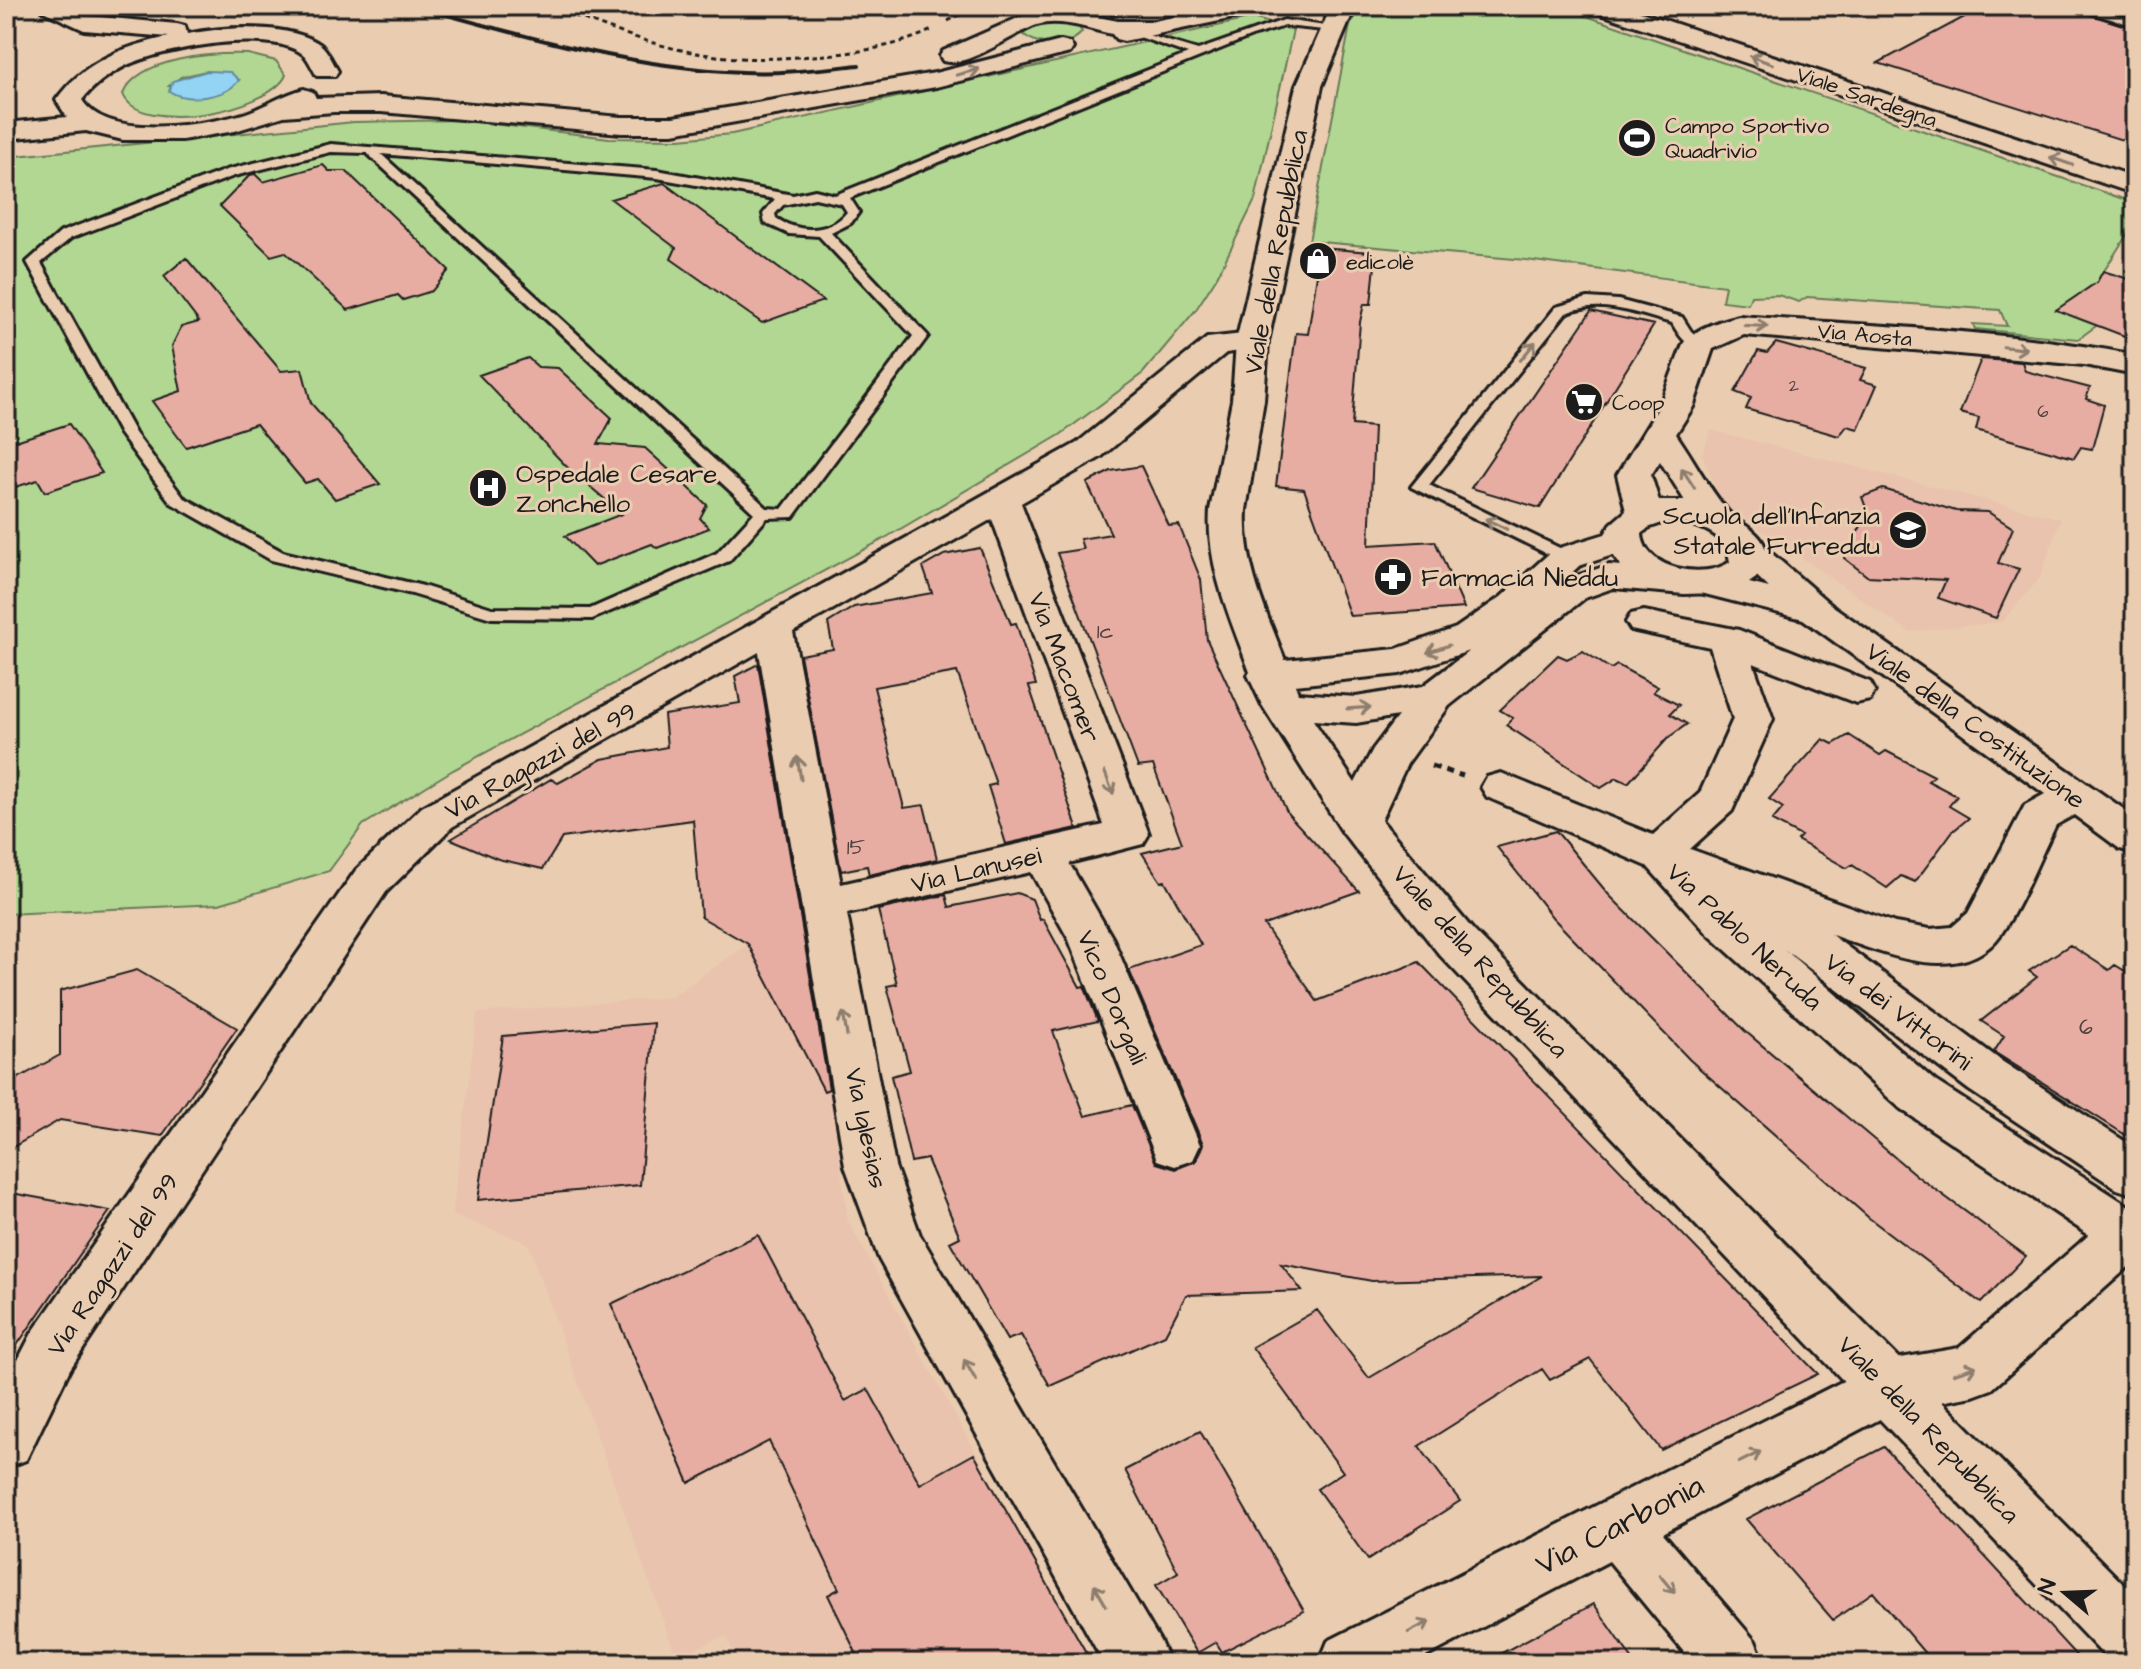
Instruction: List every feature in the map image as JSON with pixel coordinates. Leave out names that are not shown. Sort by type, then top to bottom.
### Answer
[{"type":"street","points":[[51,6],[84,23],[280,39],[316,51],[325,60],[326,71],[312,91],[280,109]]},
{"type":"street","points":[[1062,6],[1079,34]]},
{"type":"street","points":[[1203,17],[1234,6]]},
{"type":"street","points":[[1024,18],[1012,35],[1021,43],[1143,29],[1258,6]]},
{"type":"street","name":"Viale Sardegna","points":[[1600,6],[2135,186]]},
{"type":"street","name":"Viale della Repubblica","points":[[1336,14],[1309,86],[1252,342],[1248,400],[1227,527],[1237,585],[1275,690],[1358,822],[1456,942],[2135,1642]]},
{"type":"street","points":[[836,96],[946,59],[1024,18],[1058,16],[1079,34]]},
{"type":"street","points":[[84,23],[89,34],[117,59]]},
{"type":"street","points":[[227,36],[170,43],[117,59],[83,79],[73,89],[69,100],[77,116],[89,123],[121,131],[163,133],[225,126],[280,109],[334,104],[500,112],[621,125],[673,125],[740,116],[936,80],[1079,34]]},
{"type":"street","points":[[326,71],[379,88],[500,112]]},
{"type":"street","points":[[6,112],[69,100]]},
{"type":"street","points":[[6,131],[89,123]]},
{"type":"street","name":"Via Aosta","points":[[1699,344],[1739,325],[2084,355],[2135,365]]},
{"type":"street","name":"Via Ragazzi del 99","points":[[6,1441],[51,1351],[371,881],[437,817],[1089,450],[1218,344],[1252,342]]},
{"type":"street","points":[[1697,583],[1648,570],[1626,551],[1634,527],[1634,475],[1661,436],[1680,398],[1699,344]]},
{"type":"street","points":[[1661,436],[1715,520]]},
{"type":"street","name":"Via Macomer","points":[[1003,501],[1128,834]]},
{"type":"street","points":[[1275,690],[1400,661],[1470,637],[1514,605],[1566,558],[1678,511],[1715,520],[1732,529],[1743,540],[1750,552],[1749,563],[1741,573],[1697,583],[1609,576],[1572,590],[1435,697],[1391,755],[1358,822]]},
{"type":"street","name":"Viale della Costituzione","points":[[1750,552],[1817,612],[2135,838]]},
{"type":"street","name":"Viale della Costituzione","points":[[1697,583],[1817,612]]},
{"type":"street","points":[[1644,622],[1726,638],[1856,691]]},
{"type":"street","name":"Via Iglesias","points":[[774,630],[870,1166],[897,1243],[1138,1663]]},
{"type":"street","points":[[1501,787],[1658,854],[1717,801],[1753,719],[1726,638]]},
{"type":"street","points":[[1275,690],[1356,710],[1435,697]]},
{"type":"street","name":"Via Pablo Neruda","points":[[1658,854],[1891,939],[1930,946],[1964,942],[1984,924],[2040,815],[2075,796]]},
{"type":"street","name":"Via Lanusei","points":[[823,904],[1128,834]]},
{"type":"street","name":"Vico Dorgali","points":[[1042,854],[1091,939],[1175,1145]]},
{"type":"street","name":"Via Pablo Neruda","points":[[1658,854],[1723,921],[1918,1095],[2131,1236],[1973,1371],[1889,1386]]},
{"type":"street","name":"Via dei Vittorini","points":[[1658,854],[1813,945],[1986,1076],[2135,1174]]},
{"type":"street","name":"Via Carbonia","points":[[1350,1663],[1889,1386]]},
{"type":"street","points":[[1617,1524],[1733,1663]]},
{"type":"lane","points":[[2072,6],[2135,23]]},
{"type":"lane","points":[[838,198],[1199,54],[1284,23],[1336,14]]},
{"type":"lane","points":[[1143,29],[1199,54]]},
{"type":"lane","points":[[763,513],[723,557],[592,614],[491,613],[417,590],[277,556],[177,500],[128,434],[34,262],[66,235],[230,173],[331,148],[657,174],[789,198]]},
{"type":"lane","points":[[372,152],[763,513],[787,514],[921,336],[822,231]]},
{"type":"lane","points":[[815,194],[838,198],[852,207],[850,218],[822,231],[796,231],[775,225],[769,214],[779,202],[789,198],[815,194]]},
{"type":"lane","points":[[1566,558],[1419,487],[1561,310],[1573,303],[1594,301],[1677,320],[1685,334],[1699,344]]},
{"type":"path","points":[[550,6],[636,38],[715,56],[776,58],[858,52],[914,39],[975,6]]},
{"type":"path","points":[[1391,755],[1501,787]]},
{"type":"shaded area","name":"Scuola dell'Infanzia Statale Furreddu","points":[[1711,430],[2061,519],[2040,578],[2002,622],[1909,632],[1722,503],[1702,454]]},
{"type":"shaded area","points":[[748,944],[815,1074],[828,1073],[848,1221],[1092,1663],[738,1663],[726,1636],[676,1657],[528,1243],[452,1215],[477,1013],[671,997]]},
{"type":"green space","name":"Campo Sportivo Quadrivio","points":[[1363,6],[1557,6],[2135,203],[2135,222],[2097,282],[2103,321],[2078,339],[1975,329],[1973,324],[2007,326],[2000,310],[1807,297],[1799,302],[1778,295],[1751,296],[1748,304],[1722,301],[1725,286],[1526,260],[1309,241],[1350,25]]},
{"type":"green space","name":"Ospedale Cesare Zonchello","points":[[1253,18],[1293,30],[1255,200],[1217,277],[1195,311],[1143,373],[1060,435],[880,541],[453,770],[363,825],[329,871],[219,904],[6,914],[6,157],[354,122],[460,120],[609,138],[679,139],[732,134]]},
{"type":"green space","points":[[1052,20],[1077,25],[1082,32],[1069,41],[1053,44],[1023,34],[1025,28]]},
{"type":"green space","points":[[248,54],[276,61],[286,75],[275,88],[256,99],[204,114],[153,114],[134,107],[123,94],[131,82],[160,65],[197,56]],"holes":[[[206,71],[239,80],[225,91],[169,86],[181,77]]]},
{"type":"water","points":[[207,71],[230,72],[239,80],[225,91],[206,97],[186,97],[169,91],[173,81]]},
{"type":"building","points":[[1985,6],[2064,6],[2135,29],[2135,144],[1878,63]]},
{"type":"building","points":[[323,165],[329,171],[346,171],[449,270],[432,291],[403,300],[398,295],[348,310],[285,252],[271,256],[220,206],[250,175],[255,174],[263,182]]},
{"type":"building","points":[[664,183],[823,301],[762,323],[671,259],[676,248],[611,199]]},
{"type":"building","points":[[1321,248],[1370,252],[1369,255],[1376,256],[1371,304],[1364,304],[1360,322],[1352,425],[1374,427],[1369,545],[1435,541],[1464,608],[1350,616],[1304,489],[1276,486],[1296,333],[1308,334]]},
{"type":"building","points":[[186,258],[281,371],[302,369],[311,403],[380,484],[335,499],[318,479],[305,483],[256,424],[186,447],[152,401],[181,391],[172,346],[181,327],[199,322],[164,276]]},
{"type":"building","points":[[2103,271],[2135,281],[2135,340],[2056,310],[2097,282]]},
{"type":"building","points":[[1591,311],[1654,325],[1540,508],[1471,488]]},
{"type":"building","points":[[1776,343],[1866,368],[1860,380],[1877,385],[1858,429],[1847,426],[1839,436],[1746,409],[1751,398],[1735,392],[1758,351],[1767,353]]},
{"type":"building","points":[[528,358],[538,367],[558,368],[612,418],[598,444],[645,448],[689,488],[707,505],[700,518],[709,528],[657,548],[652,544],[594,566],[565,536],[622,514],[566,466],[479,375]]},
{"type":"building","points":[[1981,359],[2022,362],[2025,371],[2090,388],[2086,399],[2104,405],[2092,449],[2081,447],[2074,458],[1976,430],[1979,418],[1960,413]]},
{"type":"building","points":[[69,424],[102,473],[45,492],[38,480],[6,490],[6,444]]},
{"type":"building","points":[[1141,466],[1169,526],[1179,525],[1201,580],[1207,640],[1288,814],[1359,891],[1264,925],[1317,1001],[1419,962],[1818,1374],[1661,1450],[1590,1359],[1550,1380],[1542,1369],[1419,1446],[1460,1501],[1368,1560],[1317,1489],[1343,1472],[1252,1347],[1317,1310],[1369,1378],[1542,1276],[1372,1281],[1281,1264],[1302,1291],[1186,1295],[1165,1335],[1050,1386],[1021,1335],[1007,1340],[950,1242],[960,1237],[927,1159],[911,1162],[891,1076],[910,1071],[887,986],[897,984],[878,910],[946,895],[949,907],[1017,893],[1032,899],[1040,920],[1043,919],[1080,987],[1084,986],[1098,1021],[1053,1031],[1085,1116],[1132,1105],[1156,1163],[1176,1169],[1196,1161],[1203,1144],[1129,970],[1201,945],[1165,881],[1161,882],[1142,853],[1182,843],[1153,765],[1138,767],[1057,553],[1083,549],[1080,539],[1111,534],[1087,483],[1111,471]]},
{"type":"building","points":[[1883,489],[1956,511],[1988,512],[2013,528],[1998,563],[2019,569],[1996,618],[1938,598],[1946,580],[1867,576],[1844,558],[1868,513],[1862,497]]},
{"type":"building","points":[[980,548],[1011,624],[1016,623],[1036,685],[1029,686],[1077,828],[1006,844],[988,786],[996,784],[957,672],[874,687],[904,808],[924,805],[937,859],[869,875],[867,866],[841,871],[800,655],[833,649],[828,623],[854,607],[932,593],[923,567],[944,555]]},
{"type":"building","points":[[1583,651],[1611,669],[1617,665],[1658,687],[1653,692],[1679,705],[1670,714],[1687,724],[1668,738],[1628,783],[1617,778],[1601,788],[1506,725],[1513,718],[1500,710],[1558,655],[1567,659]]},
{"type":"building","points":[[758,664],[829,1089],[824,1091],[748,944],[701,917],[693,820],[562,838],[543,869],[498,859],[451,839],[551,779],[558,783],[602,759],[667,747],[664,715],[740,703],[735,676]]},
{"type":"building","points":[[1849,735],[1880,755],[1886,751],[1934,776],[1928,781],[1957,796],[1949,806],[1969,818],[1952,832],[1915,882],[1901,876],[1887,888],[1852,865],[1847,868],[1797,840],[1801,836],[1772,821],[1783,808],[1769,799],[1823,739],[1833,744]]},
{"type":"building","points":[[1556,831],[1609,895],[1745,1031],[1917,1176],[2026,1256],[1981,1303],[1869,1218],[1690,1060],[1553,918],[1497,847]]},
{"type":"building","points":[[2070,945],[2109,970],[2115,965],[2135,977],[2135,1141],[1994,1052],[2004,1036],[1981,1021],[2037,977],[2029,971]]},
{"type":"building","points":[[137,970],[237,1028],[162,1136],[60,1120],[6,1151],[6,1085],[60,1055],[60,991]]},
{"type":"building","points":[[654,1023],[640,1185],[478,1200],[503,1036]]},
{"type":"building","points":[[6,1192],[110,1211],[6,1361]]},
{"type":"building","points":[[758,1235],[845,1401],[868,1389],[920,1484],[974,1454],[1092,1663],[861,1663],[828,1595],[839,1589],[769,1441],[689,1483],[611,1304]]},
{"type":"building","points":[[1200,1431],[1304,1611],[1222,1652],[1216,1642],[1197,1653],[1156,1585],[1178,1572],[1125,1470]]},
{"type":"building","points":[[1884,1447],[2083,1663],[1933,1663],[1873,1592],[1833,1620],[1746,1519]]},
{"type":"building","points":[[1594,1604],[1635,1663],[1483,1663]]},
{"type":"railway","points":[[415,6],[578,49],[660,64],[758,72],[859,65]]},
{"type":"railway","points":[[1112,15],[1134,6]]},
{"type":"place","name":"Campo Sportivo Quadrivio","points":[[1637,138]]},
{"type":"place","name":"edicolè","points":[[1318,261]]},
{"type":"place","name":"Coop","points":[[1584,402]]},
{"type":"place","name":"Ospedale Cesare Zonchello","points":[[488,488]]},
{"type":"place","name":"Scuola dell'Infanzia Statale Furreddu","points":[[1908,530]]},
{"type":"place","name":"Farmacia Nieddu","points":[[1393,577]]}]
